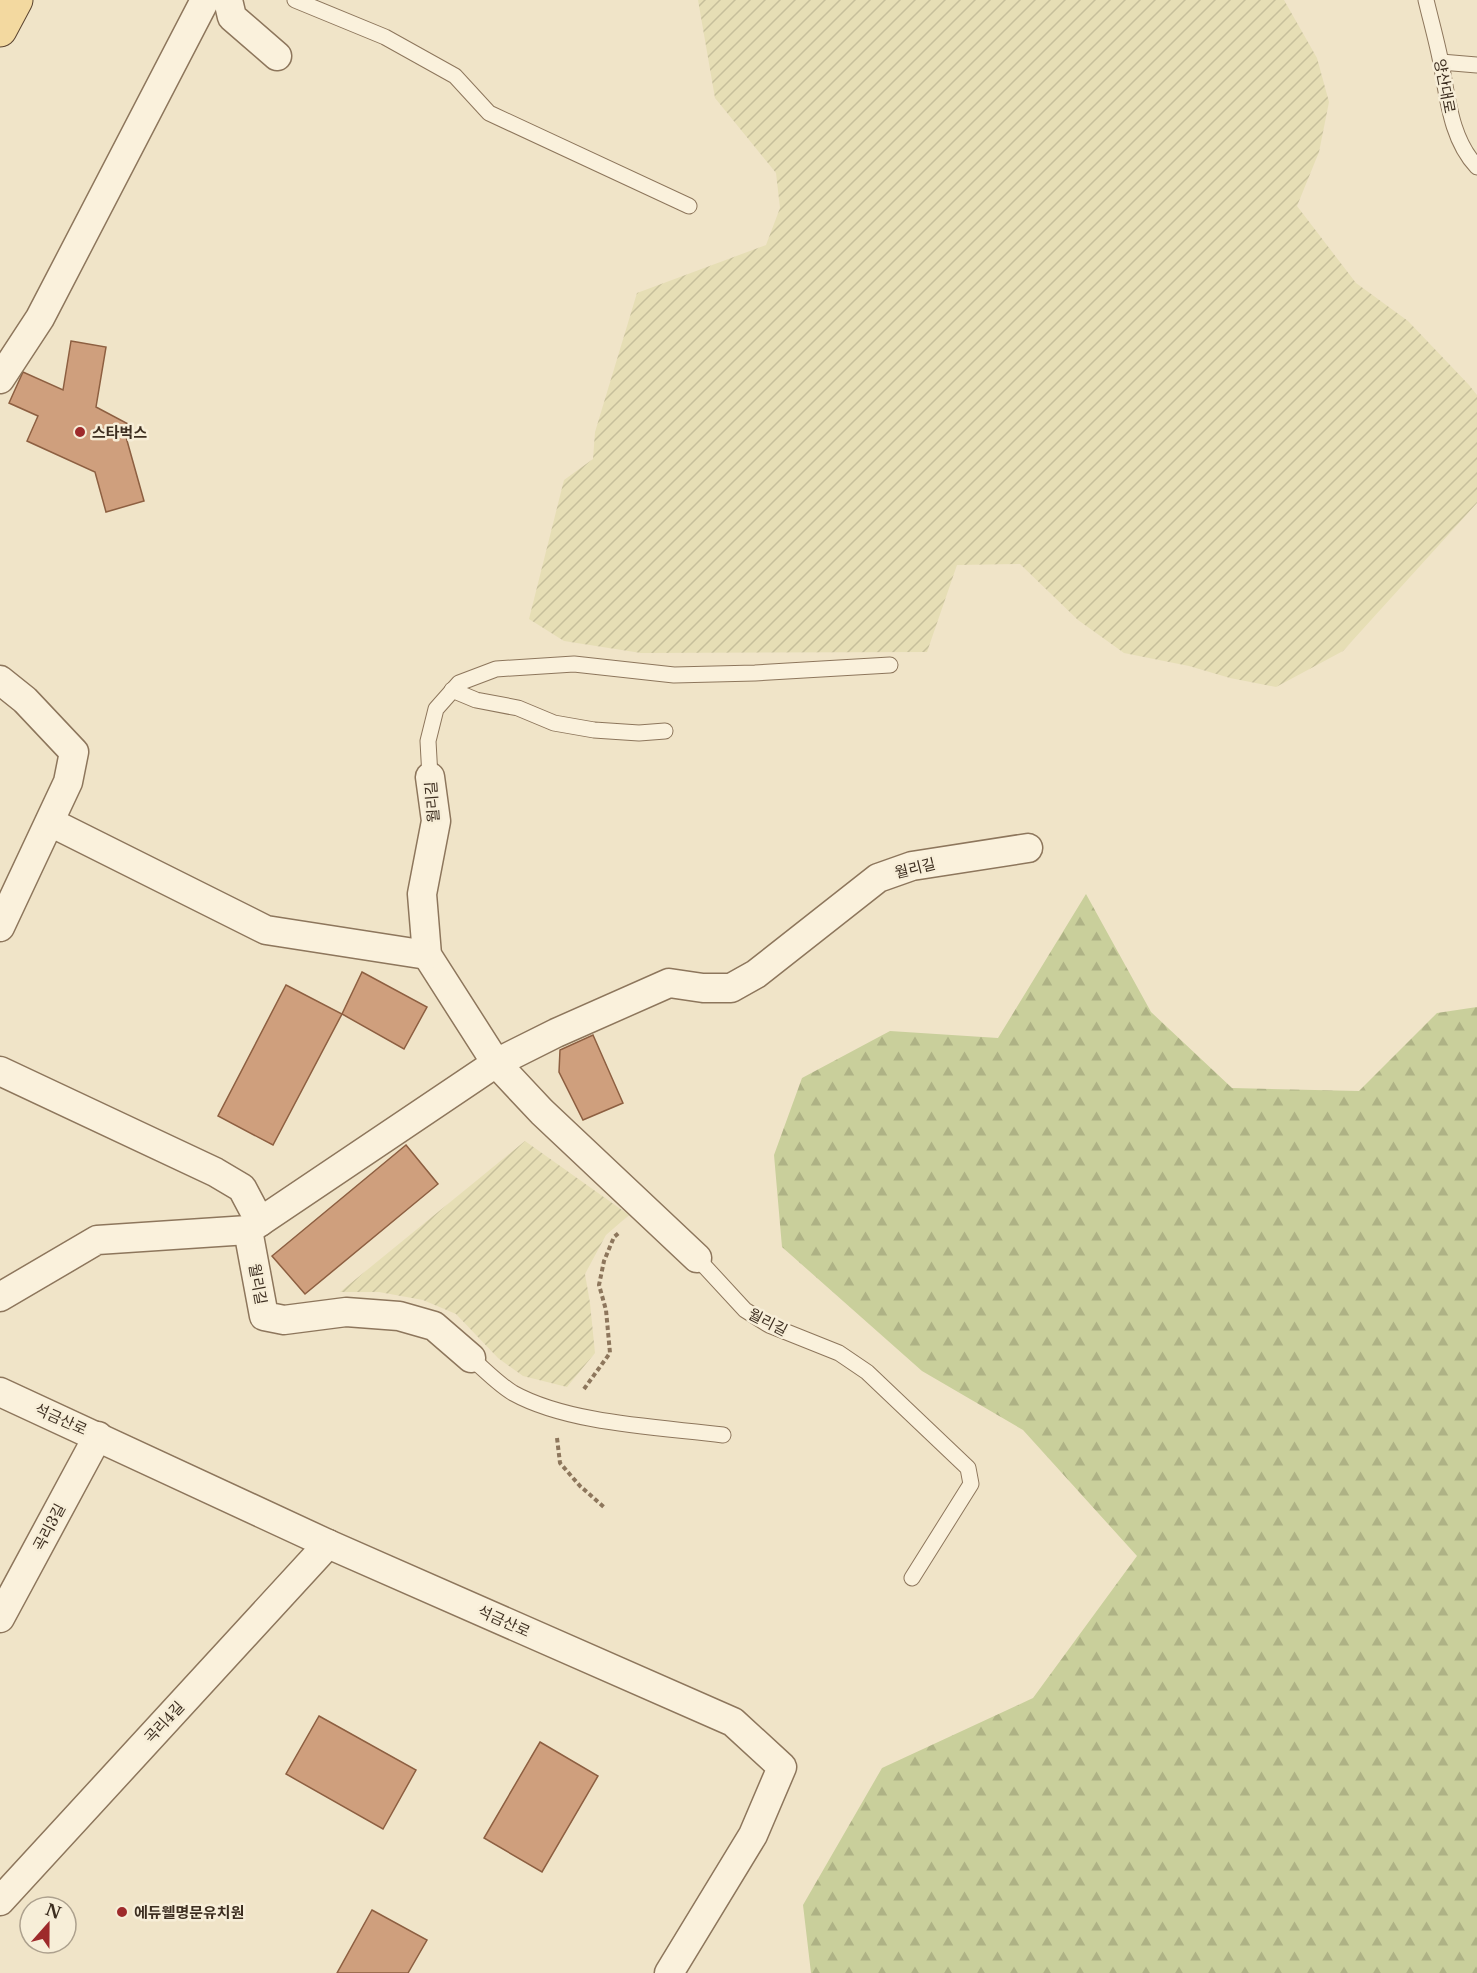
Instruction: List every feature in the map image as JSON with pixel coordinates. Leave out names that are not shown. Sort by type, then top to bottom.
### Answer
[{"type":"main road","points":[[0,30],[16,0]]},
{"type":"street","points":[[0,379],[40,318],[205,0]]},
{"type":"street","points":[[228,0],[232,17],[277,56]]},
{"type":"street","points":[[0,680],[25,700],[74,752],[68,782],[0,927]]},
{"type":"street","name":"월리길","points":[[430,777],[436,821],[422,894],[427,955],[496,1063],[542,1112],[697,1258]]},
{"type":"street","points":[[50,822],[266,930],[427,955]]},
{"type":"street","name":"월리길","points":[[471,1358],[434,1326],[399,1316],[346,1312],[284,1320],[264,1316],[254,1226],[496,1063],[556,1033],[669,983],[703,988],[730,988],[756,974],[878,878],[912,866],[1028,848]]},
{"type":"street","points":[[0,1071],[224,1177],[242,1188],[254,1226],[97,1240],[0,1297]]},
{"type":"street","name":"석금산로","points":[[0,1392],[328,1544],[733,1722],[782,1767],[753,1835],[669,1973]]},
{"type":"street","name":"곡리3길","points":[[0,1618],[98,1436]]},
{"type":"street","name":"곡리4길","points":[[0,1900],[328,1544]]},
{"type":"lane","points":[[295,0],[385,37],[455,76],[489,113],[689,206]]},
{"type":"lane","name":"양산대로","points":[[1426,0],[1453,124],[1466,155],[1477,167]]},
{"type":"lane","points":[[1441,62],[1477,65]]},
{"type":"lane","name":"월리길","points":[[430,777],[428,741],[436,709],[459,683],[496,669],[574,664],[674,675],[890,665]]},
{"type":"lane","points":[[452,690],[476,700],[518,708],[564,725],[639,733],[664,731]]},
{"type":"lane","name":"월리길","points":[[697,1258],[745,1310],[769,1325],[839,1353],[867,1372],[968,1468],[970,1484],[912,1578]]},
{"type":"lane","name":"월리길","points":[[471,1358],[512,1392],[548,1409],[602,1420],[723,1435]]},
{"type":"path","points":[[568,1413],[610,1353],[606,1311],[598,1284],[604,1261],[614,1237],[645,1209]]},
{"type":"path","points":[[548,1409],[556,1435],[560,1463],[580,1486],[605,1508]]},
{"type":"shaded area","points":[[698,0],[1284,0],[1317,58],[1329,102],[1319,152],[1297,206],[1356,283],[1408,321],[1477,395],[1477,503],[1343,651],[1276,687],[1124,653],[1078,620],[1020,564],[957,565],[927,652],[641,653],[564,641],[529,619],[564,480],[593,459],[595,432],[637,293],[766,245],[780,208],[776,173],[715,98]]},
{"type":"shaded area","points":[[525,1141],[629,1215],[606,1235],[585,1274],[595,1353],[567,1387],[523,1376],[498,1358],[456,1314],[423,1300],[379,1292],[340,1292]]},
{"type":"green space","points":[[1086,894],[1151,1012],[1232,1088],[1359,1091],[1437,1013],[1477,1007],[1477,1973],[811,1973],[803,1905],[882,1768],[1033,1698],[1137,1556],[1023,1430],[922,1371],[782,1247],[774,1155],[802,1078],[890,1031],[998,1038]]},
{"type":"building","name":"스타벅스","points":[[71,341],[106,347],[96,407],[132,426],[126,437],[144,501],[106,512],[95,472],[27,441],[38,416],[9,403],[23,372],[63,390]]},
{"type":"building","points":[[362,972],[427,1007],[404,1049],[342,1014]]},
{"type":"building","points":[[286,985],[342,1014],[273,1145],[218,1116]]},
{"type":"building","points":[[593,1035],[623,1103],[583,1120],[559,1072],[560,1050]]},
{"type":"building","points":[[406,1145],[438,1184],[305,1294],[272,1256]]},
{"type":"building","points":[[319,1716],[416,1770],[383,1829],[286,1774]]},
{"type":"building","points":[[540,1742],[598,1776],[542,1872],[484,1838]]},
{"type":"building","points":[[372,1910],[427,1940],[408,1973],[337,1973]]},
{"type":"place","name":"스타벅스","points":[[80,432]]},
{"type":"place","name":"에듀웰명문유치원","points":[[122,1912]]}]
